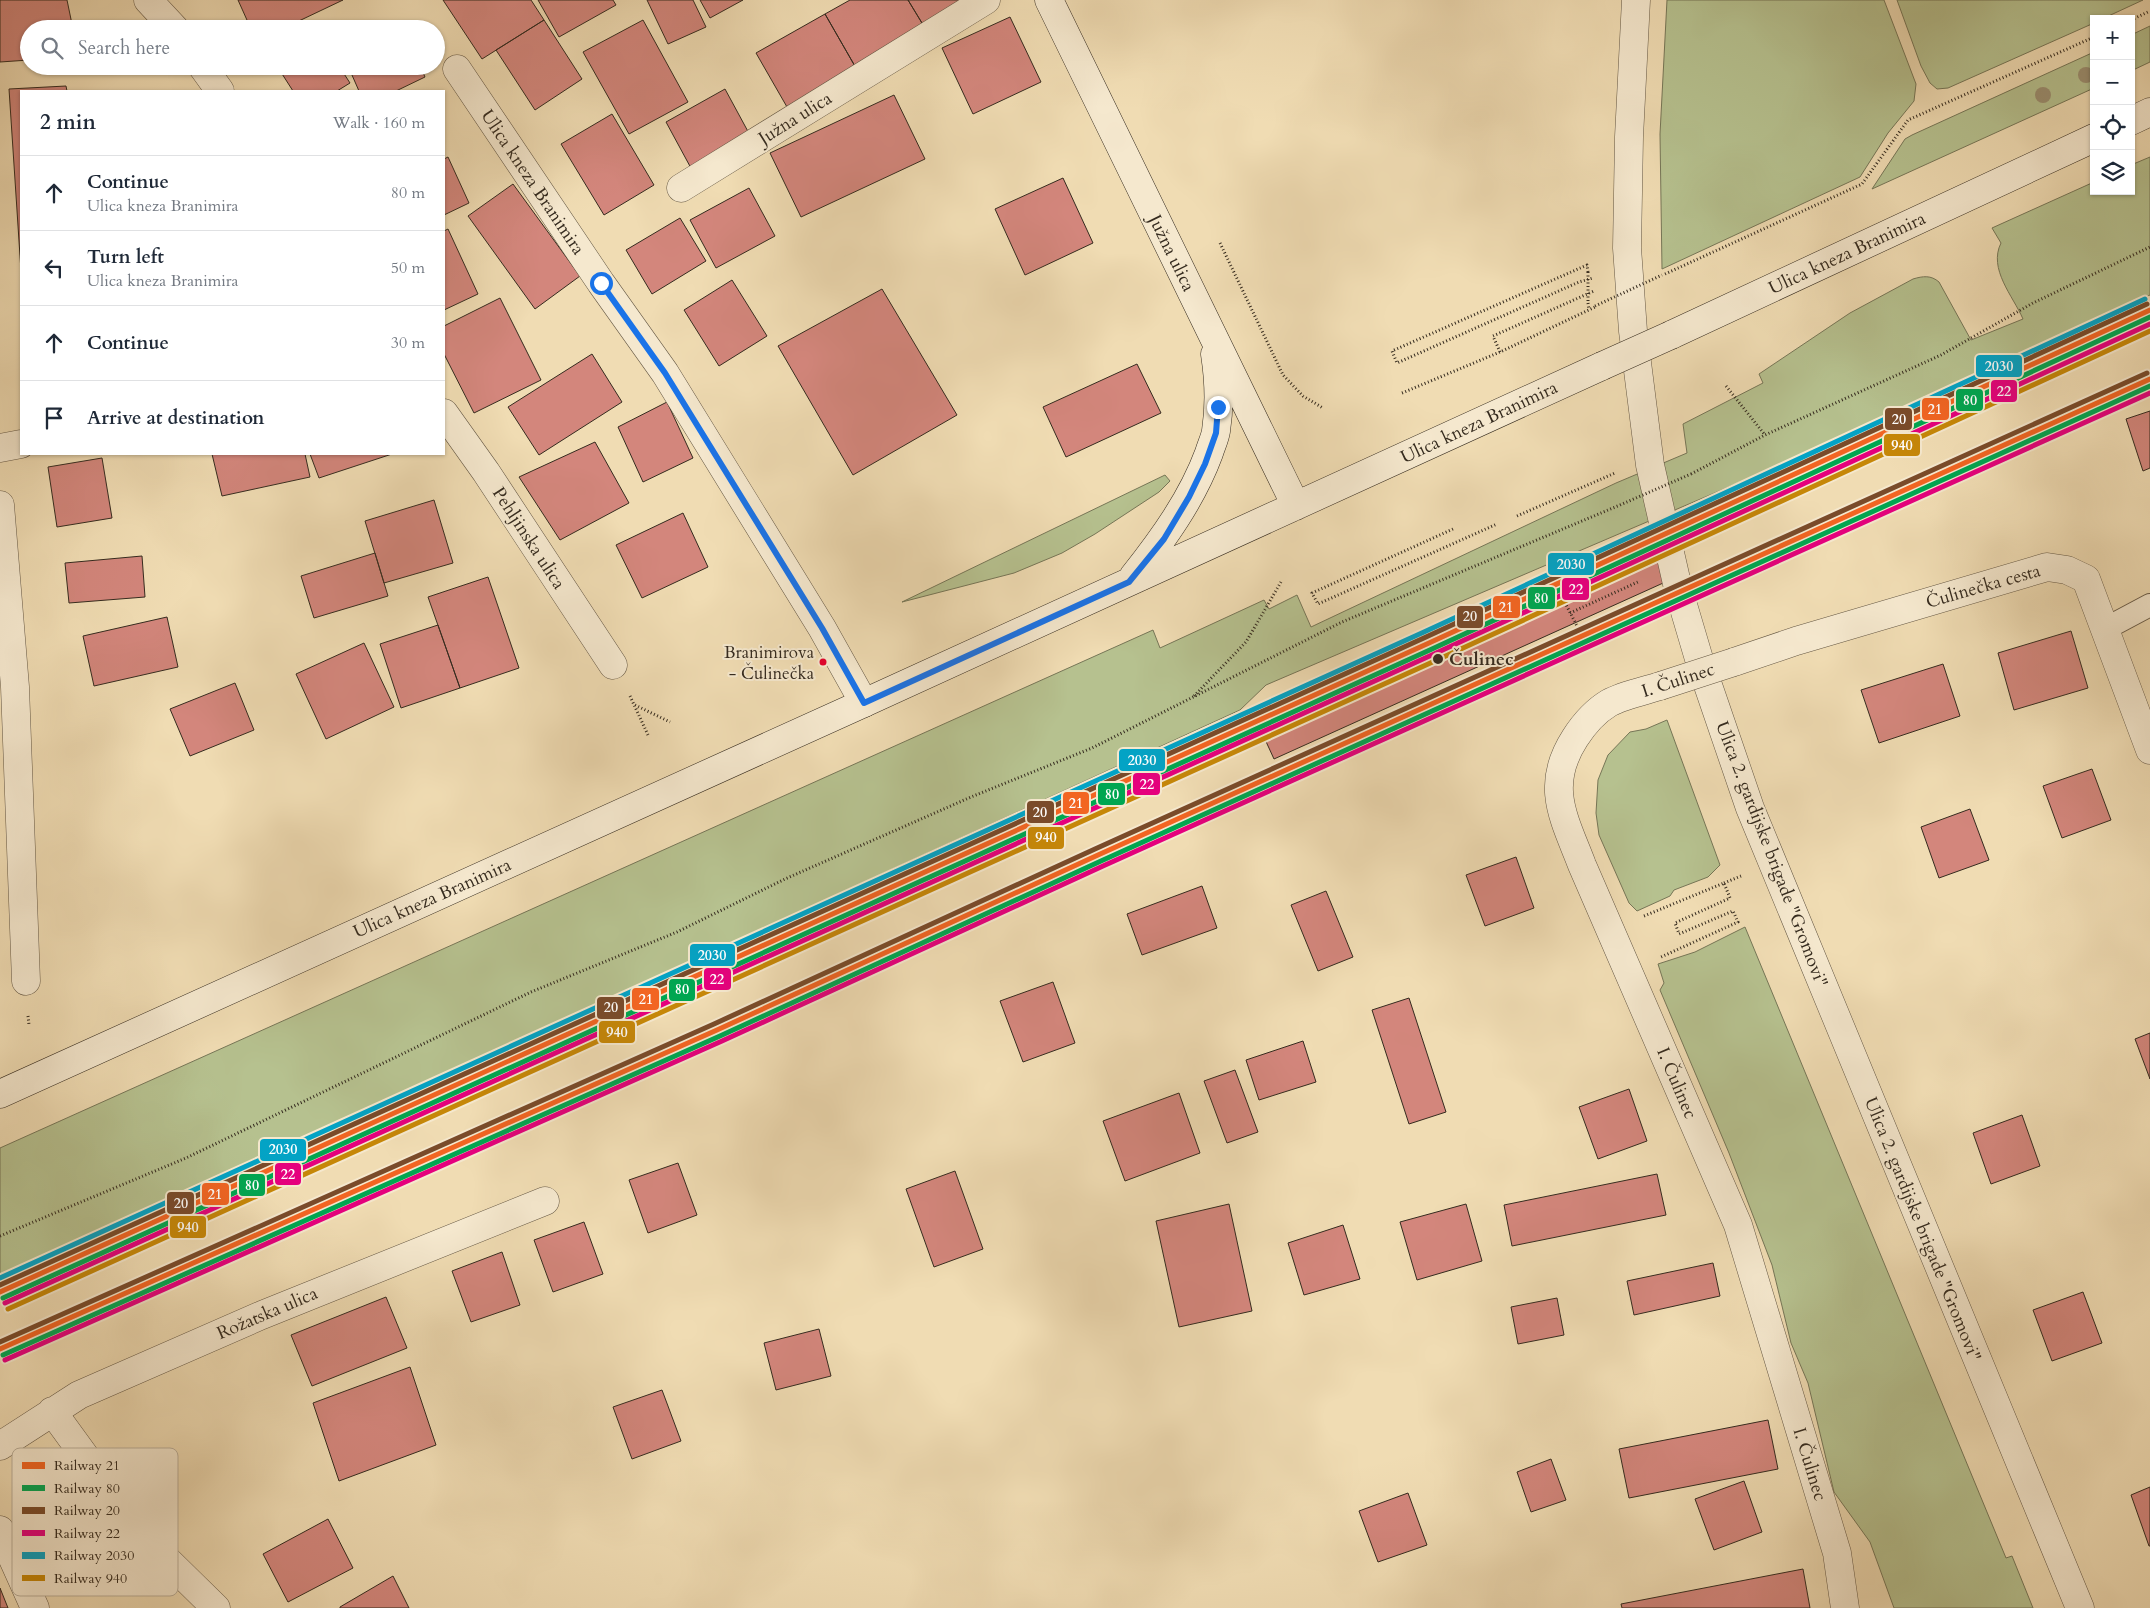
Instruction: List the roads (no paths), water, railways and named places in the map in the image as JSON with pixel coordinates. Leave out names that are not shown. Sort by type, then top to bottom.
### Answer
[{"type":"street","points":[[148,0],[167,20]]},
{"type":"street","name":"Južna ulica","points":[[681,188],[986,0]]},
{"type":"street","name":"Južna ulica","points":[[1049,0],[1296,506]]},
{"type":"street","name":"Ulica 2. gardijske brigade \"Gromovi\"","points":[[1636,0],[1629,137],[1627,248],[1633,331],[1650,465],[1678,588],[1699,659],[1750,808],[2080,1608]]},
{"type":"street","name":"Ulica kneza Branimira","points":[[457,69],[601,283],[665,373],[822,628],[864,703]]},
{"type":"street","points":[[208,75],[219,90]]},
{"type":"street","points":[[2135,118],[2150,112]]},
{"type":"street","name":"Ulica kneza Branimira","points":[[0,1094],[1671,336],[2090,140]]},
{"type":"street","points":[[1129,582],[1164,539],[1189,497],[1205,464],[1216,433],[1219,378],[1213,336]]},
{"type":"street","name":"Pehljinska ulica","points":[[445,414],[486,472],[613,665]]},
{"type":"street","points":[[0,448],[20,444]]},
{"type":"street","points":[[0,505],[15,687],[26,980]]},
{"type":"street","name":"Čulinečka cesta","points":[[1734,662],[2047,567],[2068,570],[2086,580],[2150,750]]},
{"type":"street","name":"I. Čulinec","points":[[1734,662],[1610,702],[1586,720],[1572,743],[1560,767],[1558,790],[1563,816],[1582,865],[1738,1225],[1837,1552],[1845,1608]]},
{"type":"street","name":"Rožatska ulica","points":[[0,1446],[79,1395],[262,1315],[545,1201]]},
{"type":"street","points":[[52,1411],[79,1448]]},
{"type":"street","points":[[0,1530],[12,1557]]},
{"type":"street","points":[[178,1571],[216,1608]]},
{"type":"street","points":[[30,1596],[35,1608]]},
{"type":"lane","points":[[2105,629],[2150,605]]},
{"type":"rail line","name":"2030","points":[[0,1278],[1424,632],[2145,299]]},
{"type":"rail line","name":"20","points":[[0,1285],[1426,637],[2147,304]]},
{"type":"rail line","name":"21","points":[[0,1292],[1429,643],[2150,310]]},
{"type":"rail line","name":"80","points":[[3,1298],[1432,649],[2150,317]]},
{"type":"rail line","name":"22","points":[[5,1303],[1434,654],[2150,324]]},
{"type":"rail line","name":"940","points":[[8,1309],[1437,660],[2150,331]]},
{"type":"rail line","name":"20","points":[[0,1342],[714,1024],[1095,849],[2147,373]]},
{"type":"rail line","name":"21","points":[[0,1349],[717,1030],[1098,855],[2150,379]]},
{"type":"rail line","name":"80","points":[[3,1355],[720,1036],[1101,861],[2150,386]]},
{"type":"rail line","name":"22","points":[[5,1360],[722,1041],[1103,866],[2150,393]]},
{"type":"place","name":"Čulinec","points":[[1438,659]]},
{"type":"place","name":"Branimirova - Čulinečka","points":[[823,662]]}]
